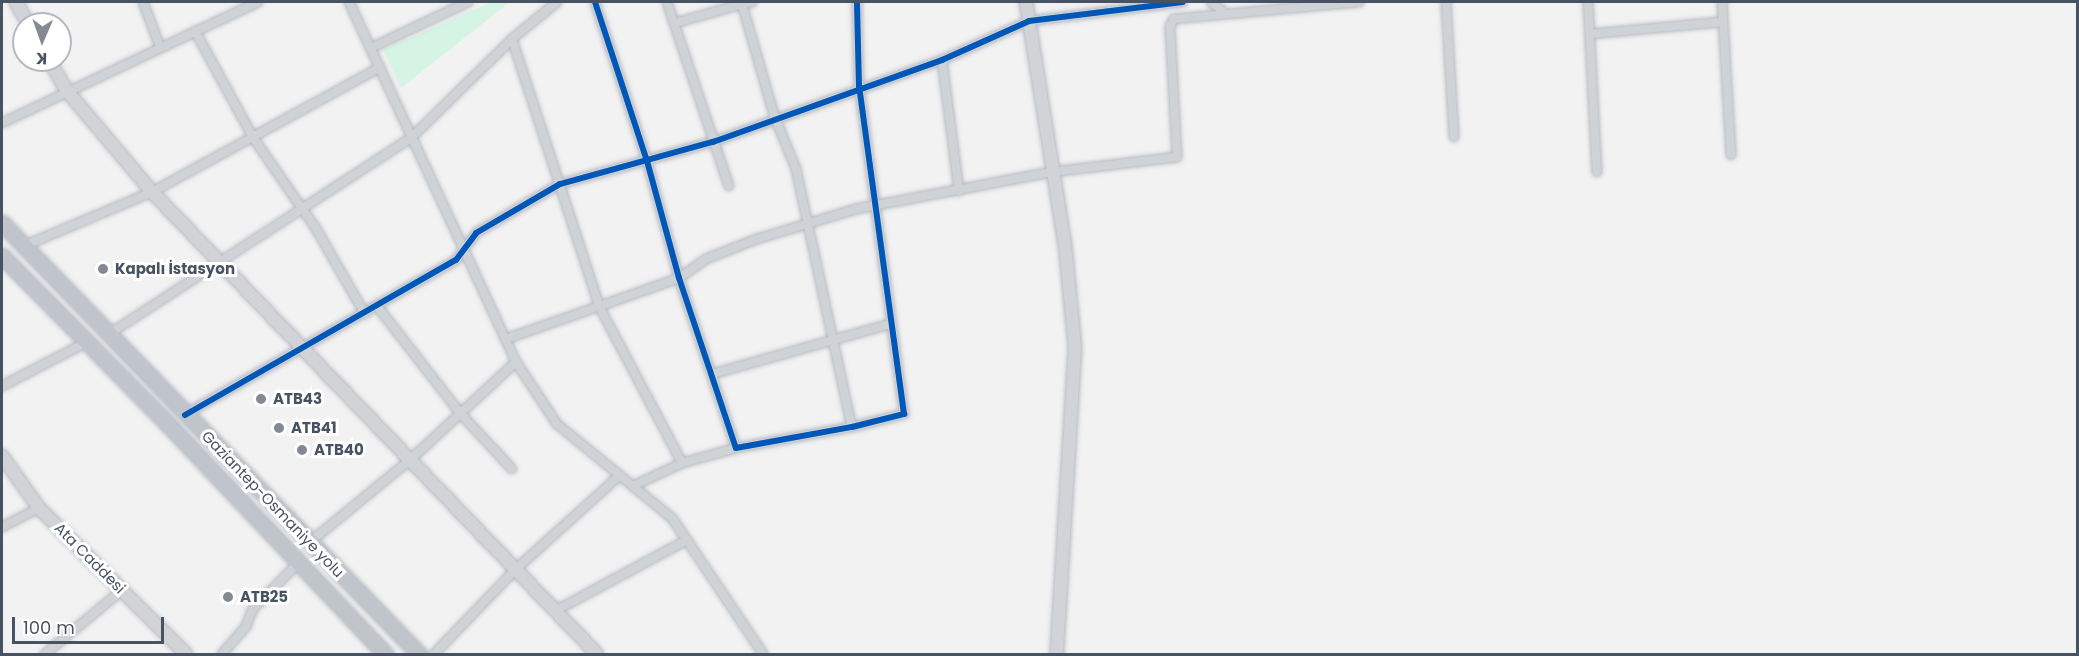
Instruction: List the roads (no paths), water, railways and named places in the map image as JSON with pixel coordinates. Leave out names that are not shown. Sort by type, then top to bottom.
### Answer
[{"type":"highway","name":"Gaziantep-Osmaniye yolu","points":[[2,223],[185,415],[419,654]]},
{"type":"highway","name":"Gaziantep-Osmaniye yolu","points":[[2,256],[385,654]]},
{"type":"street","points":[[143,2],[160,47]]},
{"type":"street","points":[[2,123],[258,2]]},
{"type":"street","points":[[349,2],[516,362],[557,424],[672,519],[763,654]]},
{"type":"street","points":[[109,334],[412,137],[512,39],[557,2]]},
{"type":"street","points":[[595,2],[647,161],[679,278],[736,448]]},
{"type":"street","points":[[667,2],[729,186]]},
{"type":"street","points":[[675,23],[752,2]]},
{"type":"street","points":[[633,486],[682,463],[736,448],[852,428],[904,414],[873,206],[859,86],[856,2]]},
{"type":"street","points":[[1026,2],[1052,172],[1075,347],[1057,654]]},
{"type":"street","points":[[185,415],[456,260],[462,247],[476,233],[560,184],[713,142],[859,86],[942,60],[1029,21],[1183,2]]},
{"type":"street","points":[[1211,2],[1224,12]]},
{"type":"street","points":[[506,339],[600,308],[679,278],[706,258],[808,223],[873,206],[1052,172],[1177,157],[1171,22],[1174,19],[1224,12],[1359,2]]},
{"type":"street","points":[[1446,2],[1454,137]]},
{"type":"street","points":[[1588,2],[1597,172]]},
{"type":"street","points":[[1722,2],[1731,155]]},
{"type":"street","points":[[371,48],[462,3]]},
{"type":"street","points":[[742,4],[775,118],[796,169],[852,428]]},
{"type":"street","points":[[1590,34],[1722,22]]},
{"type":"street","points":[[195,31],[254,139],[302,208],[365,314]]},
{"type":"street","points":[[512,39],[600,308],[682,463]]},
{"type":"street","points":[[942,60],[959,191]]},
{"type":"street","points":[[24,246],[152,192],[254,139],[380,67]]},
{"type":"street","points":[[56,72],[68,91],[152,192],[222,262],[597,654]]},
{"type":"street","points":[[377,306],[460,413],[512,469]]},
{"type":"street","points":[[712,374],[831,338],[890,324]]},
{"type":"street","points":[[2,386],[87,342]]},
{"type":"street","points":[[310,542],[410,460],[516,362]]},
{"type":"street","name":"Ata Caddesi","points":[[2,456],[39,508],[186,654]]},
{"type":"street","points":[[434,654],[516,569],[620,475]]},
{"type":"street","points":[[2,527],[39,508]]},
{"type":"street","points":[[555,611],[687,540]]},
{"type":"street","points":[[222,654],[246,626],[253,609],[297,564]]},
{"type":"street","points":[[45,654],[122,590]]},
{"type":"place","name":"Kapalı İstasyon","points":[[103,269]]},
{"type":"place","name":"ATB43","points":[[261,399]]},
{"type":"place","name":"ATB41","points":[[279,428]]},
{"type":"place","name":"ATB40","points":[[302,450]]},
{"type":"place","name":"ATB25","points":[[228,597]]}]
